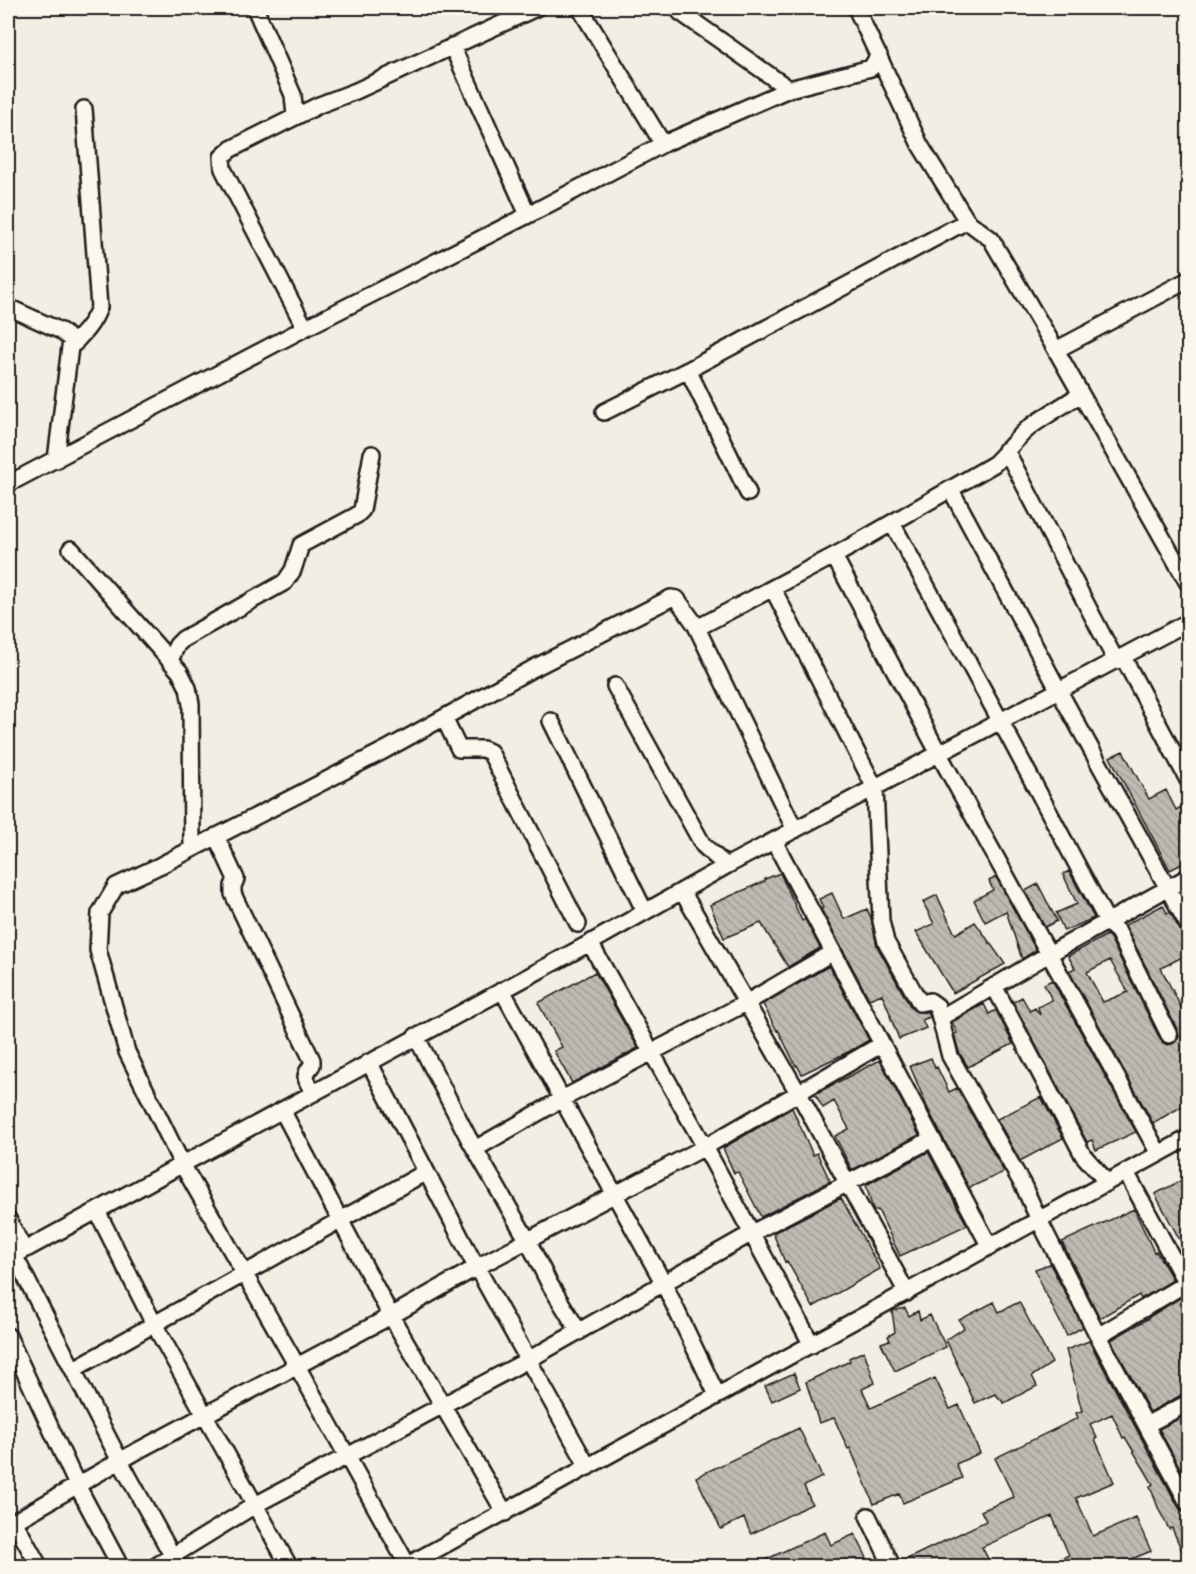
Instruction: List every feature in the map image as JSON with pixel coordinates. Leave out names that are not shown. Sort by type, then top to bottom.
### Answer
[{"type":"street","points":[[255,8],[293,95],[296,116]]},
{"type":"street","points":[[305,328],[223,169],[222,157],[231,149],[319,105],[356,91],[536,8]]},
{"type":"street","points":[[856,8],[920,145],[967,221],[991,239],[1188,583]]},
{"type":"street","points":[[680,12],[789,89]]},
{"type":"street","points":[[583,13],[663,144]]},
{"type":"street","points":[[452,46],[528,215]]},
{"type":"street","points":[[8,484],[663,144],[789,89],[871,68],[879,55]]},
{"type":"street","points":[[293,95],[309,98],[319,105]]},
{"type":"street","points":[[56,460],[70,347],[96,316],[99,307],[84,109]]},
{"type":"street","points":[[604,412],[688,370],[967,221]]},
{"type":"street","points":[[1056,350],[1188,280]]},
{"type":"street","points":[[8,307],[61,331],[75,342]]},
{"type":"street","points":[[688,370],[748,493]]},
{"type":"street","points":[[697,628],[834,556],[994,464],[1029,427],[1081,394]]},
{"type":"street","points":[[1006,450],[1188,780]]},
{"type":"street","points":[[170,660],[177,645],[183,639],[285,582],[293,570],[301,545],[362,510],[372,454]]},
{"type":"street","points":[[951,490],[1188,926]]},
{"type":"street","points":[[892,523],[1108,923],[1118,932],[1169,1035]]},
{"type":"street","points":[[71,549],[170,660],[180,672],[188,688],[191,704],[192,849]]},
{"type":"street","points":[[834,556],[939,754],[1159,1154]]},
{"type":"street","points":[[773,589],[875,788],[881,921],[886,942],[920,1003],[930,1001],[937,1006],[950,1056],[1024,1187],[1098,1336],[1188,1503]]},
{"type":"street","points":[[795,830],[697,628],[676,599],[671,598],[532,669],[385,750],[116,886],[100,913],[98,950],[127,1052],[182,1164],[347,1455],[407,1566],[1188,1138]]},
{"type":"street","points":[[15,1255],[590,943],[726,866],[1188,622]]},
{"type":"street","points":[[615,686],[703,845],[726,866]]},
{"type":"street","points":[[444,718],[459,748],[483,749],[490,752],[578,924]]},
{"type":"street","points":[[551,721],[645,912]]},
{"type":"street","points":[[216,836],[236,879],[233,894],[312,1060],[312,1065],[306,1073],[306,1079],[314,1093]]},
{"type":"street","points":[[774,841],[990,1247]]},
{"type":"street","points":[[940,1018],[1188,877]]},
{"type":"street","points":[[682,891],[798,1093],[907,1293]]},
{"type":"street","points":[[590,943],[705,1147],[812,1345]]},
{"type":"street","points":[[475,1149],[562,1099],[746,1004],[833,952]]},
{"type":"street","points":[[994,986],[1083,1155],[1106,1183]]},
{"type":"street","points":[[502,990],[664,1284],[717,1395]]},
{"type":"street","points":[[416,1036],[475,1149],[528,1241],[549,1283],[579,1332]]},
{"type":"street","points":[[39,1566],[11,1523],[120,1461],[391,1316],[477,1267],[705,1147],[882,1044]]},
{"type":"street","points":[[369,1062],[477,1267],[588,1467]]},
{"type":"street","points":[[282,1110],[391,1316],[505,1513]]},
{"type":"street","points":[[156,1566],[175,1562],[255,1505],[528,1360],[752,1233],[932,1140]]},
{"type":"street","points":[[74,1369],[426,1172]]},
{"type":"street","points":[[1098,1336],[1188,1284],[1126,1172]]},
{"type":"street","points":[[97,1211],[154,1324],[289,1566]]},
{"type":"street","points":[[8,1219],[15,1255],[120,1461],[175,1562]]},
{"type":"street","points":[[8,1336],[77,1485],[120,1566]]},
{"type":"street","points":[[1146,1425],[1188,1403]]},
{"type":"street","points":[[868,1516],[892,1566]]},
{"type":"building","points":[[1123,751],[1149,799],[1166,790],[1176,810],[1188,803],[1188,861],[1170,870],[1110,757]]},
{"type":"building","points":[[1069,871],[1094,918],[1064,931],[1056,913],[1077,904],[1063,874]]},
{"type":"building","points":[[780,873],[802,921],[805,919],[820,948],[788,967],[761,923],[724,938],[710,905]]},
{"type":"building","points":[[996,877],[1036,950],[1022,959],[1006,911],[985,922],[974,900],[993,890],[989,881]]},
{"type":"building","points":[[1038,884],[1057,921],[1045,927],[1025,891]]},
{"type":"building","points":[[832,893],[844,919],[867,909],[877,946],[911,1008],[917,1012],[928,1012],[930,1017],[922,1020],[926,1028],[899,1039],[882,994],[869,999],[821,909],[823,908],[819,899]]},
{"type":"building","points":[[937,895],[954,932],[956,934],[975,922],[1005,964],[953,993],[916,932],[934,924],[923,902]]},
{"type":"building","points":[[1163,905],[1167,913],[1170,912],[1180,930],[1188,935],[1188,954],[1161,968],[1188,1021],[1188,1103],[1153,1123],[1069,971],[1075,968],[1068,956],[1107,935],[1160,1039],[1168,1045],[1174,1043],[1179,1036],[1178,1031],[1125,925]],"holes":[[[1110,960],[1128,992],[1103,1002],[1087,972]]]},
{"type":"building","points":[[829,966],[869,1040],[802,1074],[763,1004]]},
{"type":"building","points":[[595,972],[638,1048],[572,1083],[554,1051],[562,1047],[538,1003]]},
{"type":"building","points":[[1052,980],[1136,1132],[1096,1150],[1092,1140],[1087,1142],[1013,1002],[1022,997],[1030,1011],[1035,1008],[1040,1015],[1038,1007],[1052,1000],[1044,984]]},
{"type":"building","points":[[984,1004],[989,1014],[996,1010],[1013,1044],[968,1067],[959,1052],[954,1034],[957,1033],[952,1022]]},
{"type":"building","points":[[931,1058],[949,1092],[957,1088],[1004,1172],[969,1188],[928,1109],[910,1066]]},
{"type":"building","points":[[880,1060],[919,1135],[852,1170],[835,1136],[849,1129],[834,1101],[823,1108],[815,1094]]},
{"type":"building","points":[[1041,1097],[1063,1138],[1020,1161],[997,1119]]},
{"type":"building","points":[[792,1108],[813,1155],[817,1153],[830,1181],[761,1217],[738,1172],[734,1173],[723,1148]]},
{"type":"building","points":[[928,1152],[967,1225],[900,1256],[878,1210],[873,1210],[866,1185]]},
{"type":"building","points":[[1188,1177],[1188,1255],[1155,1194]]},
{"type":"building","points":[[841,1198],[880,1269],[813,1307],[787,1261],[785,1262],[773,1233]]},
{"type":"building","points":[[1134,1209],[1154,1252],[1156,1251],[1173,1280],[1141,1299],[1139,1295],[1100,1318],[1062,1242]]},
{"type":"building","points":[[1050,1264],[1083,1327],[1067,1336],[1044,1293],[1035,1269]]},
{"type":"building","points":[[1183,1296],[1188,1309],[1188,1393],[1150,1412],[1111,1340]]},
{"type":"building","points":[[994,1302],[999,1312],[1019,1302],[1052,1363],[1032,1376],[1037,1386],[1004,1403],[995,1394],[975,1403],[946,1340],[964,1328],[959,1320]]},
{"type":"building","points":[[905,1308],[909,1316],[918,1311],[920,1320],[930,1315],[946,1347],[895,1371],[881,1343],[890,1340],[888,1336],[895,1332],[892,1311]]},
{"type":"building","points":[[1089,1341],[1179,1508],[1188,1513],[1188,1565],[1172,1528],[1169,1529],[1159,1510],[1150,1486],[1153,1484],[1125,1437],[1123,1438],[1112,1414],[1090,1424],[1114,1482],[1076,1498],[1093,1536],[1136,1518],[1151,1551],[1115,1566],[1044,1566],[1069,1555],[1052,1516],[982,1547],[989,1561],[978,1566],[902,1566],[901,1562],[986,1521],[981,1511],[1014,1497],[995,1458],[1078,1418],[1076,1413],[1082,1411],[1066,1350]]},
{"type":"building","points":[[864,1351],[875,1383],[862,1389],[871,1408],[935,1378],[950,1409],[959,1405],[980,1453],[956,1464],[962,1478],[903,1503],[899,1494],[874,1504],[850,1448],[848,1449],[834,1418],[819,1423],[806,1382],[850,1361],[849,1358]]},
{"type":"building","points":[[794,1373],[800,1388],[772,1401],[765,1386]]},
{"type":"building","points":[[1188,1414],[1188,1483],[1159,1429]]},
{"type":"building","points":[[799,1428],[822,1477],[804,1486],[812,1504],[751,1534],[744,1518],[721,1529],[696,1477]]},
{"type":"building","points":[[825,1532],[831,1545],[855,1534],[871,1566],[752,1566]]}]
